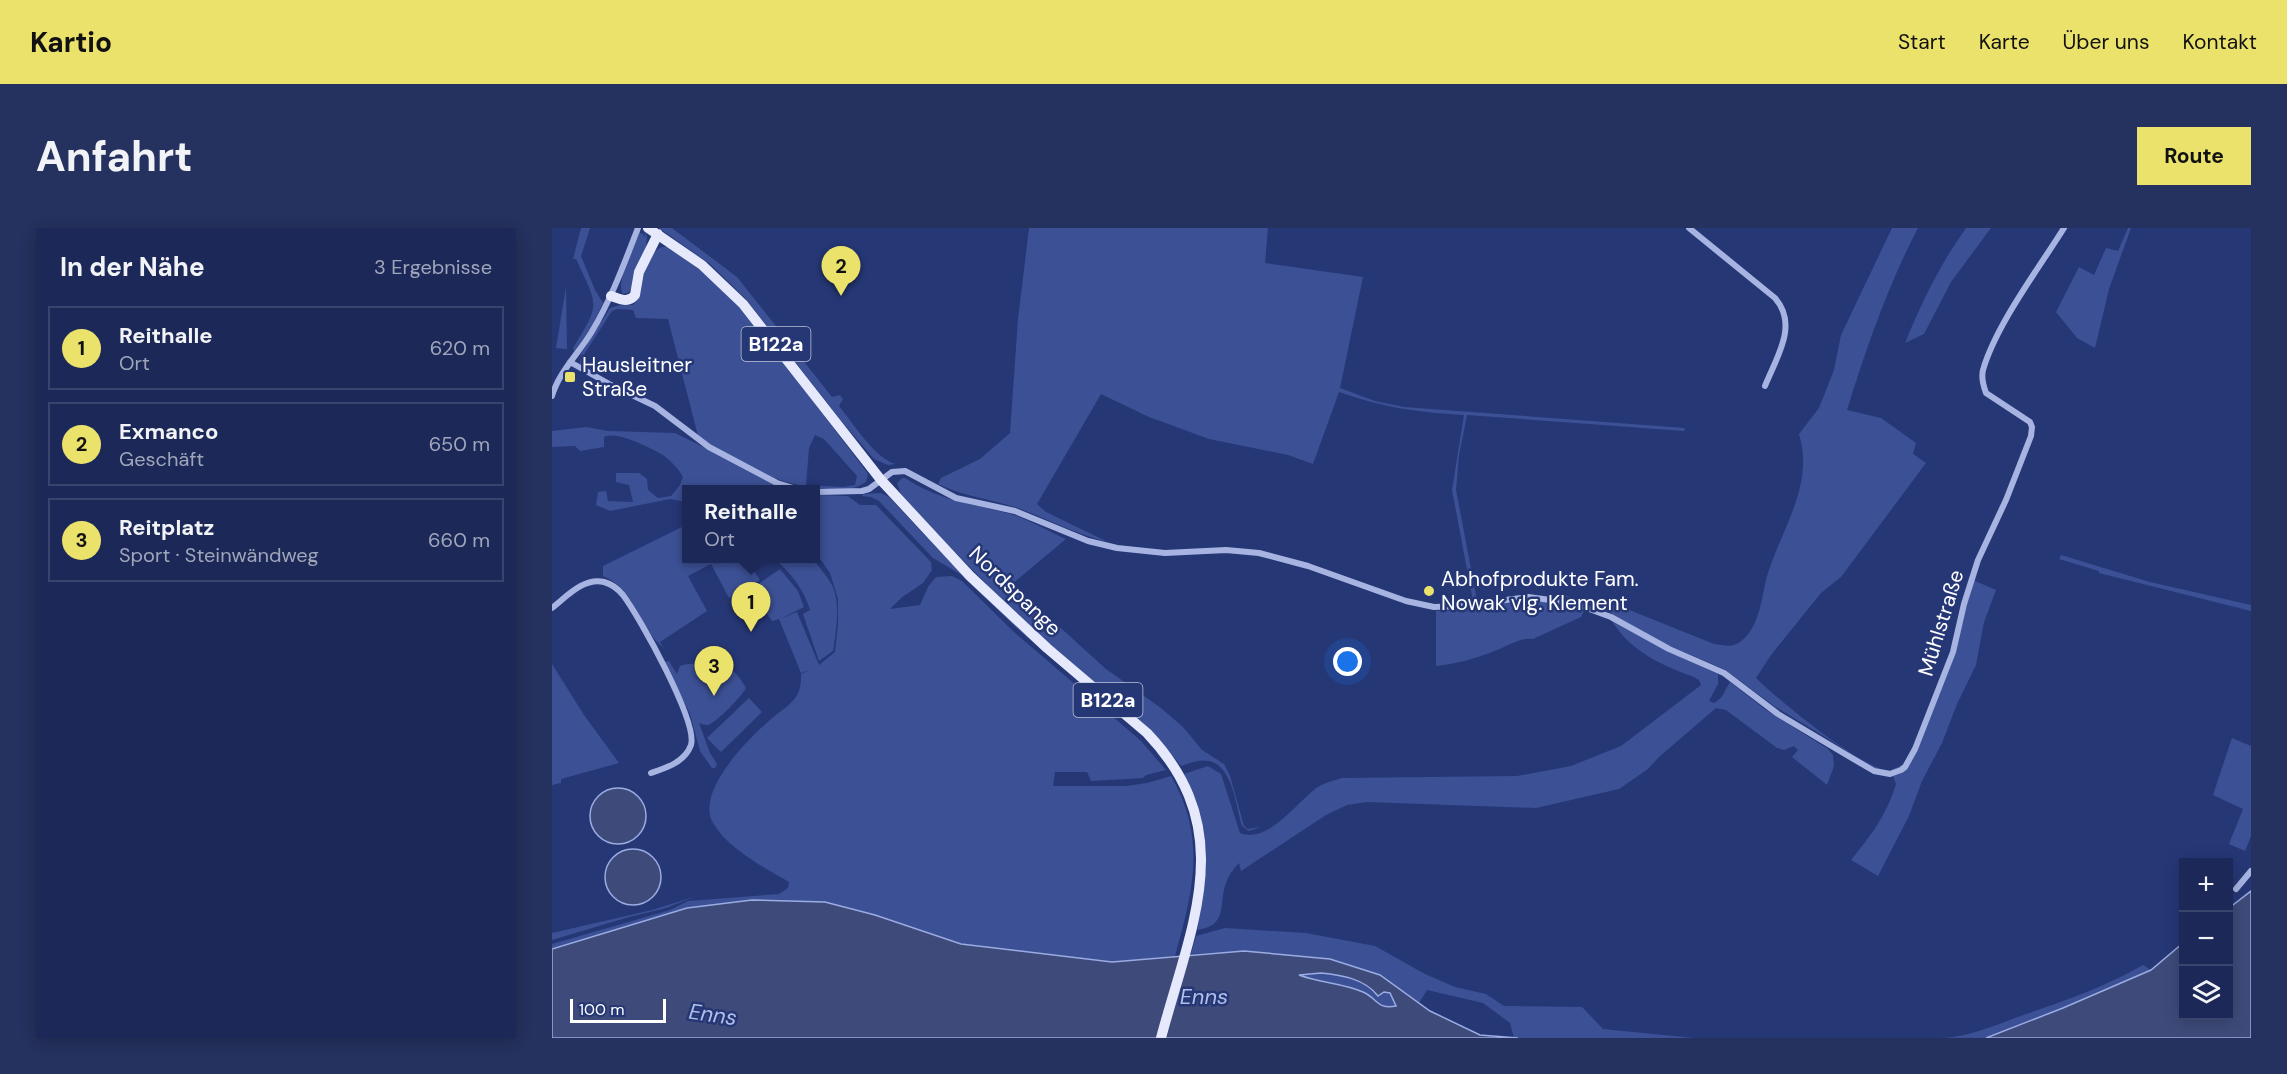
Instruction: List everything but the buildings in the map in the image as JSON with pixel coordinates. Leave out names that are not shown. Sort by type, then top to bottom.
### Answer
[{"type":"main road","name":"Nordspange","points":[[648,228],[702,265],[743,304],[882,480],[941,546],[996,602],[1147,733],[1171,761],[1187,788],[1201,835],[1203,869],[1192,925],[1161,1038]]},
{"type":"main road","points":[[611,296],[628,300],[635,295],[639,272],[658,234]]},
{"type":"street","points":[[552,396],[611,296],[638,228]]},
{"type":"street","points":[[1689,228],[1775,298],[1784,310],[1786,324],[1784,341],[1765,386]]},
{"type":"street","name":"Mühlstraße","points":[[882,480],[896,471],[909,472],[956,498],[1015,511],[1088,541],[1117,548],[1165,553],[1226,550],[1276,556],[1419,605],[1447,607],[1528,597],[1573,603],[1611,617],[1669,649],[1724,673],[1778,714],[1868,768],[1885,774],[1901,770],[1912,756],[1953,652],[1964,604],[1978,560],[2028,448],[2032,427],[2030,422],[1986,393],[1982,378],[1983,370],[1996,337],[2064,228]]},
{"type":"street","points":[[570,362],[611,386],[655,405],[709,447],[785,485]]},
{"type":"street","points":[[820,492],[862,491],[882,480]]},
{"type":"street","points":[[552,608],[577,589],[593,582],[603,582],[616,588],[629,604],[682,706],[691,735],[690,747],[682,759],[651,773]]},
{"type":"street","points":[[2236,889],[2251,871]]},
{"type":"shaded area","points":[[581,228],[590,228],[581,256],[603,303],[590,330],[574,351],[573,348],[588,322],[593,304],[589,286],[576,259],[573,259]]},
{"type":"shaded area","points":[[659,228],[672,228],[737,277],[832,397],[840,395],[843,399],[839,406],[865,440],[880,455],[896,464],[888,465],[874,459],[745,298],[710,264]]},
{"type":"shaded area","points":[[1029,228],[1268,228],[1265,263],[1363,277],[1340,388],[1375,401],[1404,407],[1685,428],[1684,431],[1467,415],[1459,455],[1456,490],[1477,600],[1473,601],[1452,490],[1464,415],[1401,408],[1339,392],[1313,464],[1288,455],[1209,439],[1149,417],[1101,394],[1037,504],[1046,512],[1108,542],[1096,539],[1015,507],[938,484],[941,478],[980,459],[1010,433],[1018,319]]},
{"type":"shaded area","points":[[1892,228],[1918,228],[1878,318],[1847,410],[1881,418],[1916,443],[1913,454],[1926,463],[1841,577],[1821,593],[1771,655],[1756,678],[1781,701],[1840,746],[1875,767],[1891,770],[1878,770],[1859,760],[1774,706],[1724,669],[1663,643],[1605,610],[1561,595],[1622,607],[1714,644],[1734,645],[1747,635],[1757,618],[1766,579],[1800,487],[1803,452],[1799,434],[1819,408],[1834,370],[1841,335]]},
{"type":"shaded area","points":[[1966,228],[1991,228],[1951,282],[1924,334],[1905,343],[1932,284]]},
{"type":"shaded area","points":[[2128,228],[2131,228],[2109,289],[2095,348],[2077,338],[2056,312],[2079,267],[2094,275],[2106,248],[2118,251]]},
{"type":"shaded area","points":[[640,230],[640,234],[642,233],[646,238],[643,230],[647,236],[646,248],[632,288],[628,293],[623,294],[621,288],[624,272]]},
{"type":"shaded area","points":[[662,247],[667,247],[703,272],[733,299],[866,471],[868,475],[866,482],[844,489],[820,488],[820,486],[855,485],[857,476],[824,439],[815,435],[809,448],[806,485],[764,474],[700,438],[668,319],[636,318],[633,310],[612,311],[581,359],[593,367],[580,364],[581,354],[610,308],[633,305],[637,299],[649,258]]},
{"type":"shaded area","points":[[566,287],[567,349],[556,348]]},
{"type":"shaded area","points":[[586,427],[608,431],[675,433],[781,485],[682,485],[682,501],[670,499],[610,511],[596,505],[598,492],[606,491],[608,501],[633,502],[629,485],[616,482],[616,473],[639,473],[647,479],[648,490],[658,498],[671,496],[683,477],[663,455],[634,441],[609,435],[604,437],[604,447],[580,451],[575,446],[552,447],[552,431]]},
{"type":"shaded area","points":[[902,478],[944,497],[1018,516],[1066,539],[1012,584],[1106,669],[1161,708],[1183,727],[1202,750],[1224,764],[1230,776],[1244,826],[1248,829],[1261,827],[1249,831],[1242,826],[1232,788],[1217,764],[1202,761],[1181,766],[1134,716],[1008,606],[901,494],[897,483]]},
{"type":"shaded area","points":[[881,493],[889,497],[950,562],[1144,737],[1021,632],[960,574],[933,558],[879,501],[862,496],[863,494]]},
{"type":"shaded area","points":[[820,495],[848,496],[860,505],[876,505],[931,562],[932,570],[923,583],[901,598],[890,609],[920,605],[928,587],[936,577],[952,576],[962,581],[1015,633],[1141,741],[1166,770],[1146,775],[1143,778],[1091,781],[1087,772],[1055,772],[1053,786],[1126,786],[1171,776],[1182,799],[1193,843],[1191,887],[1175,956],[1112,962],[961,944],[875,915],[825,902],[752,900],[687,908],[552,949],[552,944],[670,910],[688,901],[779,894],[788,888],[789,882],[728,842],[713,823],[709,810],[711,796],[726,767],[749,740],[793,701],[799,690],[801,674],[810,670],[801,673],[779,619],[772,621],[750,590],[780,569],[798,591],[804,607],[780,619],[797,612],[819,665],[835,652],[838,599],[830,573],[820,559]]},
{"type":"shaded area","points":[[682,527],[682,563],[749,563],[760,580],[729,598],[711,564],[688,576],[707,611],[660,642],[664,648],[655,640],[624,591],[603,576],[603,566]]},
{"type":"shaded area","points":[[2061,555],[2150,582],[2251,605],[2251,611],[2099,573],[2099,571],[2059,559]]},
{"type":"shaded area","points":[[816,563],[832,585],[837,609],[833,651],[819,661],[803,614],[810,610],[804,595],[796,581],[779,564]]},
{"type":"shaded area","points":[[1973,580],[1996,590],[1984,622],[1976,665],[1957,704],[1942,743],[1922,781],[1909,816],[1878,876],[1851,860],[1883,815],[1896,784],[1893,776],[1901,772],[1934,704]]},
{"type":"shaded area","points":[[1524,600],[1555,603],[1584,611],[1581,617],[1533,639],[1517,641],[1471,659],[1436,666],[1436,611],[1459,610]]},
{"type":"shaded area","points":[[1612,621],[1669,652],[1718,674],[1718,684],[1709,701],[1714,703],[1721,698],[1730,682],[1766,710],[1828,749],[1833,755],[1834,766],[1827,785],[1792,757],[1798,750],[1794,746],[1784,750],[1777,748],[1726,710],[1716,708],[1648,769],[1619,789],[1536,808],[1367,802],[1347,805],[1326,815],[1241,871],[1239,863],[1231,872],[1226,883],[1218,919],[1214,924],[1197,930],[1205,876],[1205,842],[1198,809],[1184,774],[1208,766],[1221,774],[1240,833],[1250,835],[1271,828],[1318,787],[1342,778],[1517,776],[1571,766],[1621,746],[1701,685],[1694,677],[1658,662],[1637,649],[1619,632]]},
{"type":"shaded area","points":[[669,661],[677,674],[680,666],[686,664],[724,666],[738,675],[746,688],[735,702],[712,723],[704,725],[699,723],[710,753],[717,764],[715,768],[712,768],[700,751],[690,714],[664,662]]},
{"type":"shaded area","points":[[552,664],[584,715],[619,763],[561,779],[561,783],[552,785]]},
{"type":"shaded area","points":[[749,698],[762,712],[721,752],[707,738]]},
{"type":"shaded area","points":[[2232,738],[2251,746],[2251,836],[2245,851],[2229,844],[2243,809],[2213,795]]},
{"type":"shaded area","points":[[697,896],[666,908],[552,940],[552,933],[652,910]]},
{"type":"shaded area","points":[[1225,928],[1306,933],[1375,946],[1425,974],[1455,987],[1486,994],[1504,1006],[1582,1007],[1603,1029],[1694,1038],[1514,1038],[1510,1023],[1483,1003],[1427,990],[1419,1003],[1380,975],[1244,951],[1191,954],[1196,936]]},
{"type":"shaded area","points":[[2143,965],[2151,970],[1986,1038],[1943,1038],[1977,1032],[2060,1002],[2103,985]]},
{"type":"shaded area","points":[[1321,973],[1339,975],[1390,993],[1396,1007],[1387,1008],[1374,1001],[1367,993],[1346,986],[1296,975]]},
{"type":"water","points":[[612,788],[624,788],[634,792],[642,800],[646,816],[642,832],[634,840],[624,844],[612,844],[602,840],[594,832],[590,822],[590,810],[594,800],[602,792]]},
{"type":"water","points":[[627,849],[639,849],[649,853],[657,861],[661,877],[657,893],[649,901],[639,905],[627,905],[617,901],[609,893],[605,883],[605,871],[609,861],[617,853]]},
{"type":"water","points":[[2251,891],[2251,1038],[1986,1038],[2151,970],[2179,946],[2179,1020],[2233,1020],[2233,905]]},
{"type":"water","name":"Enns","points":[[752,900],[825,902],[875,915],[961,944],[1112,962],[1244,951],[1330,959],[1380,975],[1430,1011],[1480,1035],[1518,1038],[552,1038],[552,949],[687,908]],"holes":[[[1321,973],[1360,982],[1378,996],[1384,992],[1390,993],[1396,1006],[1381,1005],[1368,994],[1355,989],[1299,975]]]},
{"type":"place","name":"Exmanco","points":[[841,296]]},
{"type":"place","name":"Hausleitner Straße","points":[[570,377]]},
{"type":"place","name":"Abhofprodukte Fam. Nowak vlg. Klement","points":[[1429,591]]},
{"type":"place","name":"Reithalle","points":[[751,632]]},
{"type":"place","name":"Reitplatz","points":[[714,696]]}]
